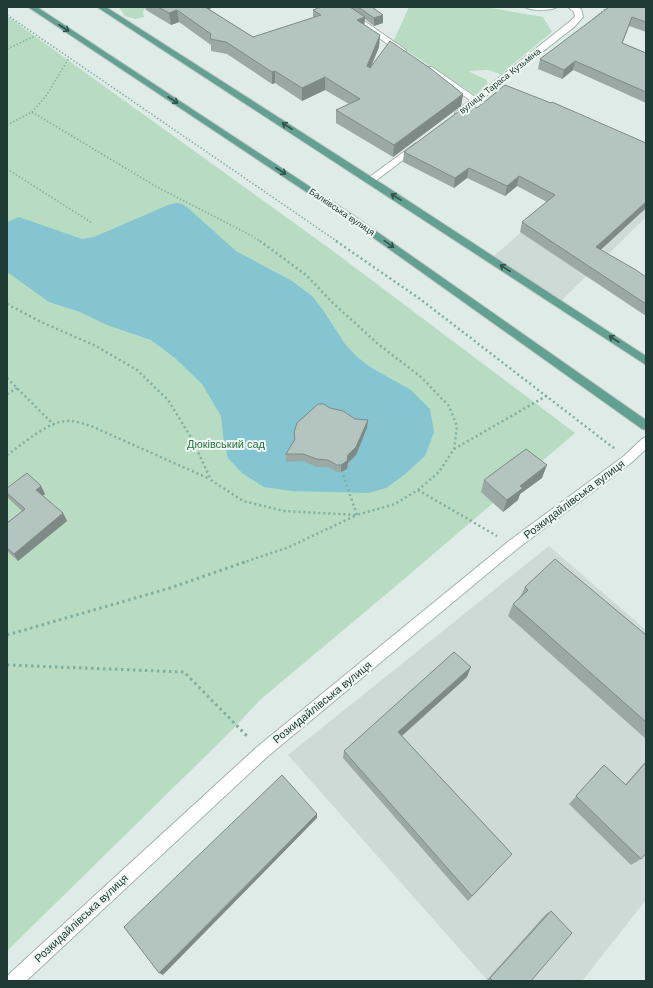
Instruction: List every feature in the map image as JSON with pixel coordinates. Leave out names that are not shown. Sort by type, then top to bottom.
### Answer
[{"type":"main road","name":"Балківська вулиця","points":[[32,7],[350,216],[646,426]]},
{"type":"main road","points":[[101,7],[371,180],[646,361]]},
{"type":"street","points":[[339,7],[411,56]]},
{"type":"street","points":[[529,7],[553,7]]},
{"type":"street","name":"вулиця Тараса Кузьміна","points":[[451,119],[476,101],[571,25],[579,17],[578,11],[572,7]]},
{"type":"street","points":[[424,65],[476,101]]},
{"type":"street","points":[[371,180],[420,143]]},
{"type":"street","name":"Розкидайлівська вулиця","points":[[21,978],[262,752],[513,545],[628,459],[646,442]]},
{"type":"path","points":[[591,20],[608,7]]},
{"type":"path","points":[[7,15],[420,299],[548,395],[628,459]]},
{"type":"path","points":[[7,49],[36,36]]},
{"type":"path","points":[[7,125],[32,112],[46,96],[69,58]]},
{"type":"path","points":[[32,112],[158,187],[252,236],[306,275],[334,304],[378,344],[421,376],[449,406],[457,426],[454,449]]},
{"type":"path","points":[[7,168],[92,224]]},
{"type":"path","points":[[7,304],[41,322],[117,357],[137,370],[152,383],[168,400],[192,439],[210,480]]},
{"type":"path","points":[[7,378],[54,425]]},
{"type":"path","points":[[7,394],[17,388]]},
{"type":"path","points":[[7,635],[178,585],[289,547],[357,515],[394,504],[418,490],[438,472],[454,449],[548,395]]},
{"type":"path","points":[[7,455],[54,425],[66,421],[77,422],[91,426],[210,480],[243,501],[284,511],[357,515]]},
{"type":"path","points":[[342,472],[357,515]]},
{"type":"path","points":[[418,490],[513,545]]},
{"type":"path","points":[[7,665],[184,672],[262,752]]},
{"type":"shaded area","points":[[646,163],[646,217],[560,302],[493,257],[543,213]]},
{"type":"shaded area","points":[[549,546],[646,630],[646,900],[582,981],[488,981],[288,755]]},
{"type":"green space","points":[[119,7],[146,7],[143,12],[144,17],[135,19],[125,16]]},
{"type":"green space","points":[[409,7],[485,7],[543,17],[552,32],[501,74],[488,70],[468,71],[487,80],[488,85],[475,95],[393,42]]},
{"type":"green space","name":"Дюківський сад","points":[[7,16],[333,251],[575,433],[261,699],[231,731],[7,951]]},
{"type":"water","points":[[176,203],[182,204],[188,208],[236,251],[292,281],[312,296],[345,344],[356,356],[370,367],[411,390],[430,409],[434,432],[425,456],[404,475],[386,488],[368,493],[292,491],[264,487],[242,473],[228,458],[224,443],[221,416],[202,384],[175,358],[151,340],[107,325],[80,312],[49,302],[7,272],[7,222],[19,217],[82,239],[94,237],[168,205]]},
{"type":"building","points":[[158,7],[205,7],[253,37],[321,15],[313,10],[321,7],[350,7],[365,17],[357,20],[380,35],[367,66],[370,68],[390,41],[430,68],[463,94],[394,145],[336,110],[360,99],[325,77],[302,88],[275,71],[272,72],[226,42],[210,39],[211,34],[177,10],[169,13]]},
{"type":"building","points":[[358,7],[372,7],[383,15],[374,18]]},
{"type":"building","points":[[609,7],[646,7],[646,22],[632,17],[622,43],[646,53],[646,92],[575,61],[564,70],[540,59]]},
{"type":"building","points":[[505,85],[551,103],[552,102],[646,143],[646,202],[596,247],[646,277],[646,304],[522,222],[555,195],[519,176],[507,186],[469,168],[455,178],[404,152],[470,103],[477,108]]},
{"type":"building","points":[[318,404],[324,404],[330,408],[343,411],[355,419],[368,420],[356,447],[348,455],[347,461],[341,465],[303,454],[286,454],[295,439],[294,432],[297,423]]},
{"type":"building","points":[[526,449],[547,465],[520,486],[523,488],[507,500],[484,480]]},
{"type":"building","points":[[27,473],[41,486],[36,490],[63,513],[14,554],[7,548],[7,523],[25,509],[7,493],[7,488]]},
{"type":"building","points":[[555,559],[646,635],[646,722],[513,604],[528,590],[525,587]]},
{"type":"building","points":[[454,652],[471,667],[398,732],[512,854],[472,896],[344,751]]},
{"type":"building","points":[[646,762],[646,853],[641,859],[576,796],[604,765],[626,785]]},
{"type":"building","points":[[282,775],[317,814],[159,973],[124,927]]},
{"type":"building","points":[[551,911],[572,933],[531,981],[493,981],[490,978]]}]
